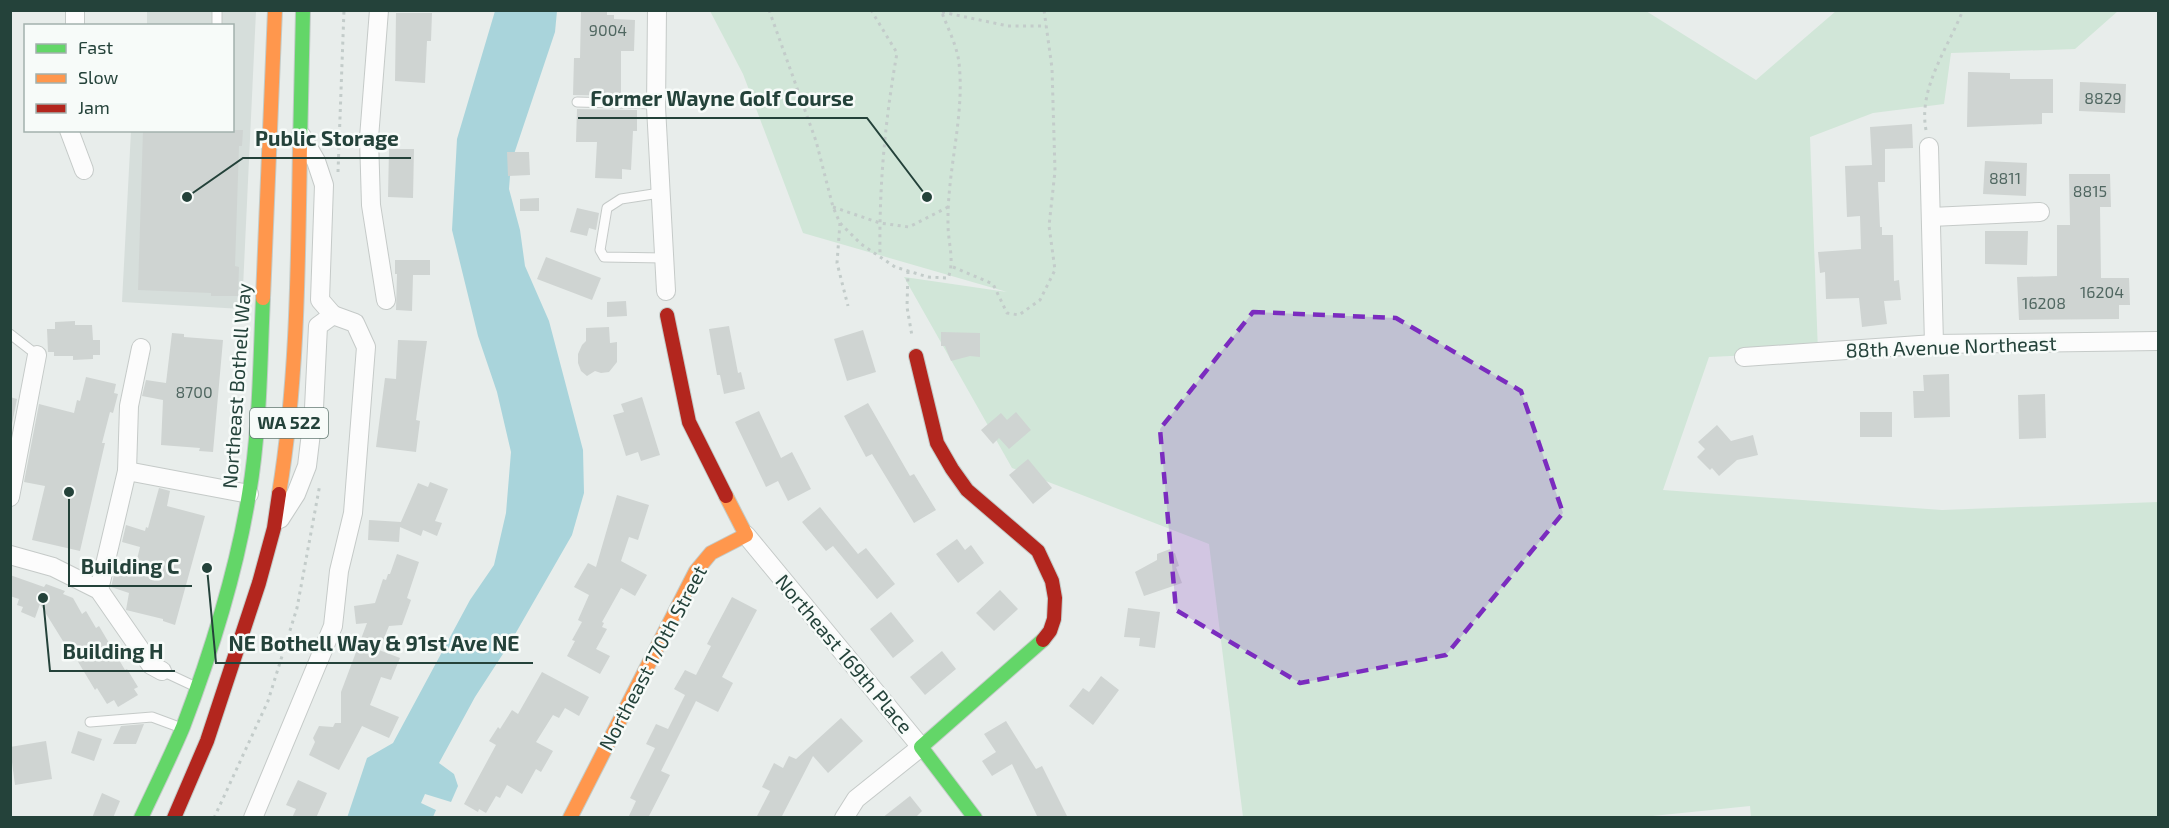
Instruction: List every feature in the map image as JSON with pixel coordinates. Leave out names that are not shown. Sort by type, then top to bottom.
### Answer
[{"type":"main road","name":"Northeast Bothell Way","points":[[141,818],[182,728],[196,687],[228,587],[249,494],[259,398],[275,10]]},
{"type":"main road","name":"WA 522","points":[[174,818],[207,741],[247,619],[267,528],[293,388],[297,311],[303,10]]},
{"type":"main road","points":[[667,315],[689,422],[746,535]]},
{"type":"main road","points":[[916,356],[938,443],[951,469],[967,489],[1038,551],[1052,582],[1055,598],[1054,619],[1050,631],[1038,646],[921,747],[975,818]]},
{"type":"main road","points":[[249,494],[260,504],[261,511]]},
{"type":"main road","name":"Northeast 170th Street","points":[[570,818],[696,572],[711,554],[746,535]]},
{"type":"street","points":[[379,10],[369,138],[371,206],[386,300]]},
{"type":"street","points":[[657,10],[656,104],[666,291]]},
{"type":"street","points":[[70,132],[84,170]]},
{"type":"street","points":[[253,818],[333,626],[339,572],[353,513],[366,347],[355,323],[333,315],[320,300],[324,184],[316,160],[300,133]]},
{"type":"street","points":[[1929,147],[1934,344]]},
{"type":"street","points":[[1931,217],[2040,212]]},
{"type":"street","points":[[267,528],[296,494],[307,466],[314,408],[318,326],[333,315]]},
{"type":"street","name":"88th Avenue Northeast","points":[[1744,357],[1934,344],[2158,341]]},
{"type":"street","points":[[99,590],[127,471],[129,406],[141,348]]},
{"type":"street","points":[[10,497],[13,465],[37,356]]},
{"type":"street","points":[[127,471],[249,494]]},
{"type":"street","name":"Northeast 169th Place","points":[[746,535],[921,747],[856,799],[844,818]]},
{"type":"street","points":[[10,555],[53,567],[99,590],[151,665],[162,671]]},
{"type":"lane","points":[[577,102],[656,104]]},
{"type":"lane","points":[[660,193],[621,199],[607,208],[600,250],[604,257],[664,258]]},
{"type":"lane","points":[[10,334],[37,356]]},
{"type":"lane","points":[[162,671],[196,687]]},
{"type":"lane","points":[[90,722],[152,717],[182,728]]},
{"type":"path","points":[[338,176],[344,10]]},
{"type":"path","points":[[768,10],[816,141],[833,207],[840,223],[861,244],[895,267],[928,278],[948,278],[953,267],[948,207],[959,96],[959,61],[941,11]]},
{"type":"path","points":[[871,10],[897,52],[888,100],[880,255]]},
{"type":"path","points":[[953,267],[993,284],[1007,312],[1019,315],[1040,300],[1055,270],[1049,226],[1054,171],[1052,68],[1044,10]]},
{"type":"path","points":[[1929,147],[1924,121],[1926,98],[1941,55],[1963,10]]},
{"type":"path","points":[[941,11],[1008,26],[1046,26]]},
{"type":"path","points":[[833,207],[880,224],[909,227],[948,207]]},
{"type":"path","points":[[840,223],[837,263],[848,306]]},
{"type":"path","points":[[908,271],[908,308],[916,356]]},
{"type":"path","points":[[214,818],[268,701],[297,608],[321,477]]},
{"type":"highlighted area","points":[[1253,312],[1396,318],[1521,391],[1563,513],[1446,655],[1300,683],[1176,610],[1160,429]]},
{"type":"shaded area","points":[[147,11],[256,11],[242,309],[122,302],[131,132],[234,132],[234,24],[147,24]]},
{"type":"green space","points":[[710,11],[1646,11],[1756,80],[1836,11],[2118,11],[2075,49],[1951,53],[1944,104],[1873,113],[1810,137],[1818,352],[1709,357],[1663,490],[1942,510],[2158,502],[2158,817],[1751,818],[1750,806],[1633,818],[1243,817],[1209,544],[1012,468],[904,277],[1007,292],[803,233],[743,74]]},
{"type":"water","points":[[495,11],[557,11],[555,32],[511,163],[509,189],[520,230],[525,266],[549,321],[583,450],[584,493],[572,535],[510,643],[475,697],[439,763],[454,774],[458,786],[451,802],[425,794],[421,803],[436,810],[433,817],[347,818],[367,758],[393,743],[470,600],[494,565],[506,513],[511,452],[497,392],[478,336],[452,230],[457,139]]},
{"type":"building","points":[[581,10],[607,10],[607,15],[614,15],[614,19],[635,20],[634,51],[621,51],[621,96],[573,95],[574,58],[580,58]]},
{"type":"building","points":[[396,13],[432,13],[431,41],[427,41],[425,83],[395,81]]},
{"type":"building","points":[[1968,72],[2010,73],[2010,79],[2053,79],[2053,113],[2042,113],[2042,124],[1967,127]]},
{"type":"building","points":[[2080,82],[2126,84],[2125,113],[2079,111]]},
{"type":"building","points":[[577,109],[637,110],[637,131],[633,131],[631,170],[622,169],[622,179],[595,178],[597,142],[576,142]]},
{"type":"building","points":[[1912,124],[1913,148],[1885,149],[1885,182],[1878,182],[1880,227],[1882,227],[1882,235],[1893,235],[1894,281],[1899,280],[1901,300],[1884,301],[1887,324],[1862,327],[1859,298],[1826,299],[1825,272],[1820,273],[1818,252],[1861,249],[1860,216],[1847,217],[1845,166],[1872,165],[1870,127]]},
{"type":"building","points":[[234,130],[243,130],[242,146],[239,146],[235,266],[239,267],[238,296],[138,290],[143,132],[234,132]]},
{"type":"building","points":[[389,149],[414,149],[413,198],[388,197]]},
{"type":"building","points":[[507,152],[529,152],[530,175],[508,176]]},
{"type":"building","points":[[1985,161],[2027,163],[2026,196],[1983,194]]},
{"type":"building","points":[[2069,174],[2110,174],[2111,207],[2100,207],[2101,278],[2129,278],[2130,305],[2119,305],[2119,319],[2019,320],[2017,277],[2057,276],[2057,225],[2070,225]]},
{"type":"building","points":[[539,198],[539,211],[520,211],[520,199]]},
{"type":"building","points":[[577,208],[599,213],[596,230],[589,228],[587,236],[570,232]]},
{"type":"building","points":[[1985,231],[2028,231],[2027,265],[1985,264]]},
{"type":"building","points":[[546,257],[601,278],[592,300],[537,279]]},
{"type":"building","points":[[395,260],[430,260],[430,275],[413,275],[412,311],[396,310]]},
{"type":"building","points":[[626,301],[627,316],[607,317],[607,302]]},
{"type":"building","points":[[75,321],[75,325],[92,325],[93,340],[100,340],[100,355],[93,355],[93,359],[73,360],[73,356],[54,356],[54,352],[48,352],[47,329],[55,329],[55,322]]},
{"type":"building","points":[[729,326],[738,373],[741,372],[745,389],[724,394],[720,375],[717,375],[709,329]]},
{"type":"building","points":[[609,327],[610,343],[617,342],[617,362],[609,372],[595,371],[587,376],[581,371],[578,363],[578,354],[586,341],[586,328]]},
{"type":"building","points":[[863,330],[876,372],[847,381],[834,339]]},
{"type":"building","points":[[941,332],[980,333],[980,357],[970,356],[951,361],[945,346],[941,346]]},
{"type":"building","points":[[172,333],[184,334],[184,337],[223,340],[213,452],[199,451],[200,448],[161,445],[163,400],[142,396],[146,380],[166,383]]},
{"type":"building","points":[[398,340],[427,341],[416,420],[420,421],[416,452],[376,447],[385,378],[396,379]]},
{"type":"building","points":[[1949,374],[1950,417],[1914,418],[1913,391],[1924,391],[1923,375]]},
{"type":"building","points":[[86,377],[116,384],[114,393],[118,394],[113,413],[110,412],[102,443],[105,443],[80,551],[32,540],[45,486],[24,482],[39,404],[74,413],[77,400],[80,401]]},
{"type":"building","points":[[2045,394],[2046,438],[2019,439],[2018,395]]},
{"type":"building","points":[[10,397],[17,399],[10,434]]},
{"type":"building","points":[[642,397],[660,455],[641,461],[638,452],[626,456],[613,415],[624,412],[621,404]]},
{"type":"building","points":[[868,403],[910,476],[914,474],[936,510],[914,523],[872,454],[866,457],[844,416]]},
{"type":"building","points":[[759,411],[781,458],[792,452],[811,489],[788,501],[778,481],[766,487],[735,422]]},
{"type":"building","points":[[1016,412],[1031,430],[1009,449],[999,438],[993,444],[981,430],[1001,413],[1007,420]]},
{"type":"building","points":[[1860,412],[1892,412],[1892,437],[1860,437]]},
{"type":"building","points":[[1717,425],[1731,441],[1753,435],[1758,455],[1737,460],[1719,476],[1697,457],[1705,449],[1698,442]]},
{"type":"building","points":[[1028,459],[1052,488],[1033,504],[1009,475]]},
{"type":"building","points":[[430,482],[448,489],[435,521],[442,523],[437,536],[423,530],[421,536],[400,527],[399,542],[368,540],[369,520],[401,522],[418,483],[428,487]]},
{"type":"building","points":[[159,488],[170,491],[167,506],[205,516],[175,625],[163,619],[126,610],[129,593],[111,587],[115,571],[133,576],[140,547],[122,542],[126,525],[145,531],[146,527],[148,528]]},
{"type":"building","points":[[617,495],[649,505],[638,540],[629,537],[621,561],[647,575],[635,596],[621,588],[602,622],[604,623],[602,627],[607,629],[596,649],[610,656],[600,674],[567,656],[575,641],[572,640],[582,622],[578,620],[589,595],[574,587],[588,563],[596,567]]},
{"type":"building","points":[[820,507],[858,554],[866,548],[895,584],[877,599],[833,546],[826,551],[802,522]]},
{"type":"building","points":[[957,539],[965,550],[971,545],[984,563],[958,583],[936,554]]},
{"type":"building","points":[[1170,549],[1172,554],[1175,553],[1179,566],[1176,567],[1182,583],[1144,596],[1135,572],[1157,560],[1157,554]]},
{"type":"building","points":[[397,554],[419,562],[407,598],[411,600],[402,625],[389,626],[379,650],[400,658],[391,680],[381,677],[370,705],[399,717],[389,738],[362,726],[339,770],[309,755],[315,742],[313,738],[319,726],[333,727],[335,723],[341,723],[341,692],[367,623],[356,624],[354,606],[375,603],[383,579],[386,580],[390,574]]},
{"type":"building","points":[[10,575],[44,587],[46,584],[65,591],[63,594],[73,598],[82,614],[86,611],[96,628],[99,626],[138,687],[134,689],[138,695],[118,707],[114,700],[107,704],[97,688],[95,690],[40,604],[35,618],[21,612],[23,607],[17,605],[19,599],[10,596]]},
{"type":"building","points":[[1000,590],[1018,609],[994,631],[976,613]]},
{"type":"building","points":[[732,597],[757,610],[722,677],[733,683],[718,712],[696,701],[661,771],[670,775],[648,818],[628,818],[636,801],[630,798],[655,748],[646,744],[656,724],[668,729],[685,695],[674,689],[685,670],[696,675],[711,646],[707,644]]},
{"type":"building","points":[[1128,608],[1160,612],[1155,648],[1139,646],[1140,638],[1124,637]]},
{"type":"building","points":[[891,612],[914,641],[893,658],[870,629]]},
{"type":"building","points":[[942,651],[956,669],[925,695],[910,677]]},
{"type":"building","points":[[542,672],[589,697],[579,716],[565,708],[559,718],[553,715],[536,742],[553,751],[541,772],[536,769],[522,794],[507,785],[500,798],[496,796],[486,813],[479,809],[478,812],[464,804],[496,745],[489,741],[512,710],[518,714]]},
{"type":"building","points":[[1101,676],[1119,690],[1093,725],[1069,706],[1083,688],[1089,692]]},
{"type":"building","points":[[841,718],[863,741],[828,773],[813,756],[781,818],[756,818],[770,791],[762,787],[774,763],[783,768],[789,756],[796,759]]},
{"type":"building","points":[[1006,721],[1036,769],[1042,766],[1068,818],[1038,818],[1012,764],[992,776],[982,761],[996,752],[984,734]]},
{"type":"building","points":[[144,724],[136,744],[113,744],[121,726]]},
{"type":"building","points":[[78,731],[102,739],[94,761],[71,753]]},
{"type":"building","points":[[46,741],[52,779],[15,785],[10,747]]},
{"type":"building","points":[[298,780],[327,793],[316,818],[292,818],[296,809],[286,805]]},
{"type":"building","points":[[102,793],[120,801],[113,818],[92,818]]},
{"type":"building","points":[[910,796],[922,811],[915,818],[882,818]]},
{"type":"traffic: fast","points":[[300,145],[303,10]]},
{"type":"traffic: fast","points":[[141,818],[178,739],[193,700],[222,612],[244,523],[255,446],[263,298]]},
{"type":"traffic: fast","points":[[975,818],[921,747],[1043,640]]},
{"type":"traffic: slow","points":[[263,298],[275,10]]},
{"type":"traffic: slow","points":[[279,494],[293,363],[300,145]]},
{"type":"traffic: slow","points":[[570,818],[696,571],[711,553],[746,535],[726,496]]},
{"type":"traffic: jam","points":[[667,315],[689,422],[726,496]]},
{"type":"traffic: jam","points":[[916,356],[937,443],[952,469],[967,490],[1038,551],[1052,581],[1055,598],[1054,619],[1050,631],[1043,640]]},
{"type":"traffic: jam","points":[[174,818],[207,741],[259,583],[274,528],[279,494]]},
{"type":"place","name":"Public Storage","points":[[187,197]]},
{"type":"place","name":"Former Wayne Golf Course","points":[[927,197]]},
{"type":"place","name":"Building C","points":[[69,492]]},
{"type":"place","name":"NE Bothell Way & 91st Ave NE","points":[[207,568]]},
{"type":"place","name":"Building H","points":[[43,598]]}]
